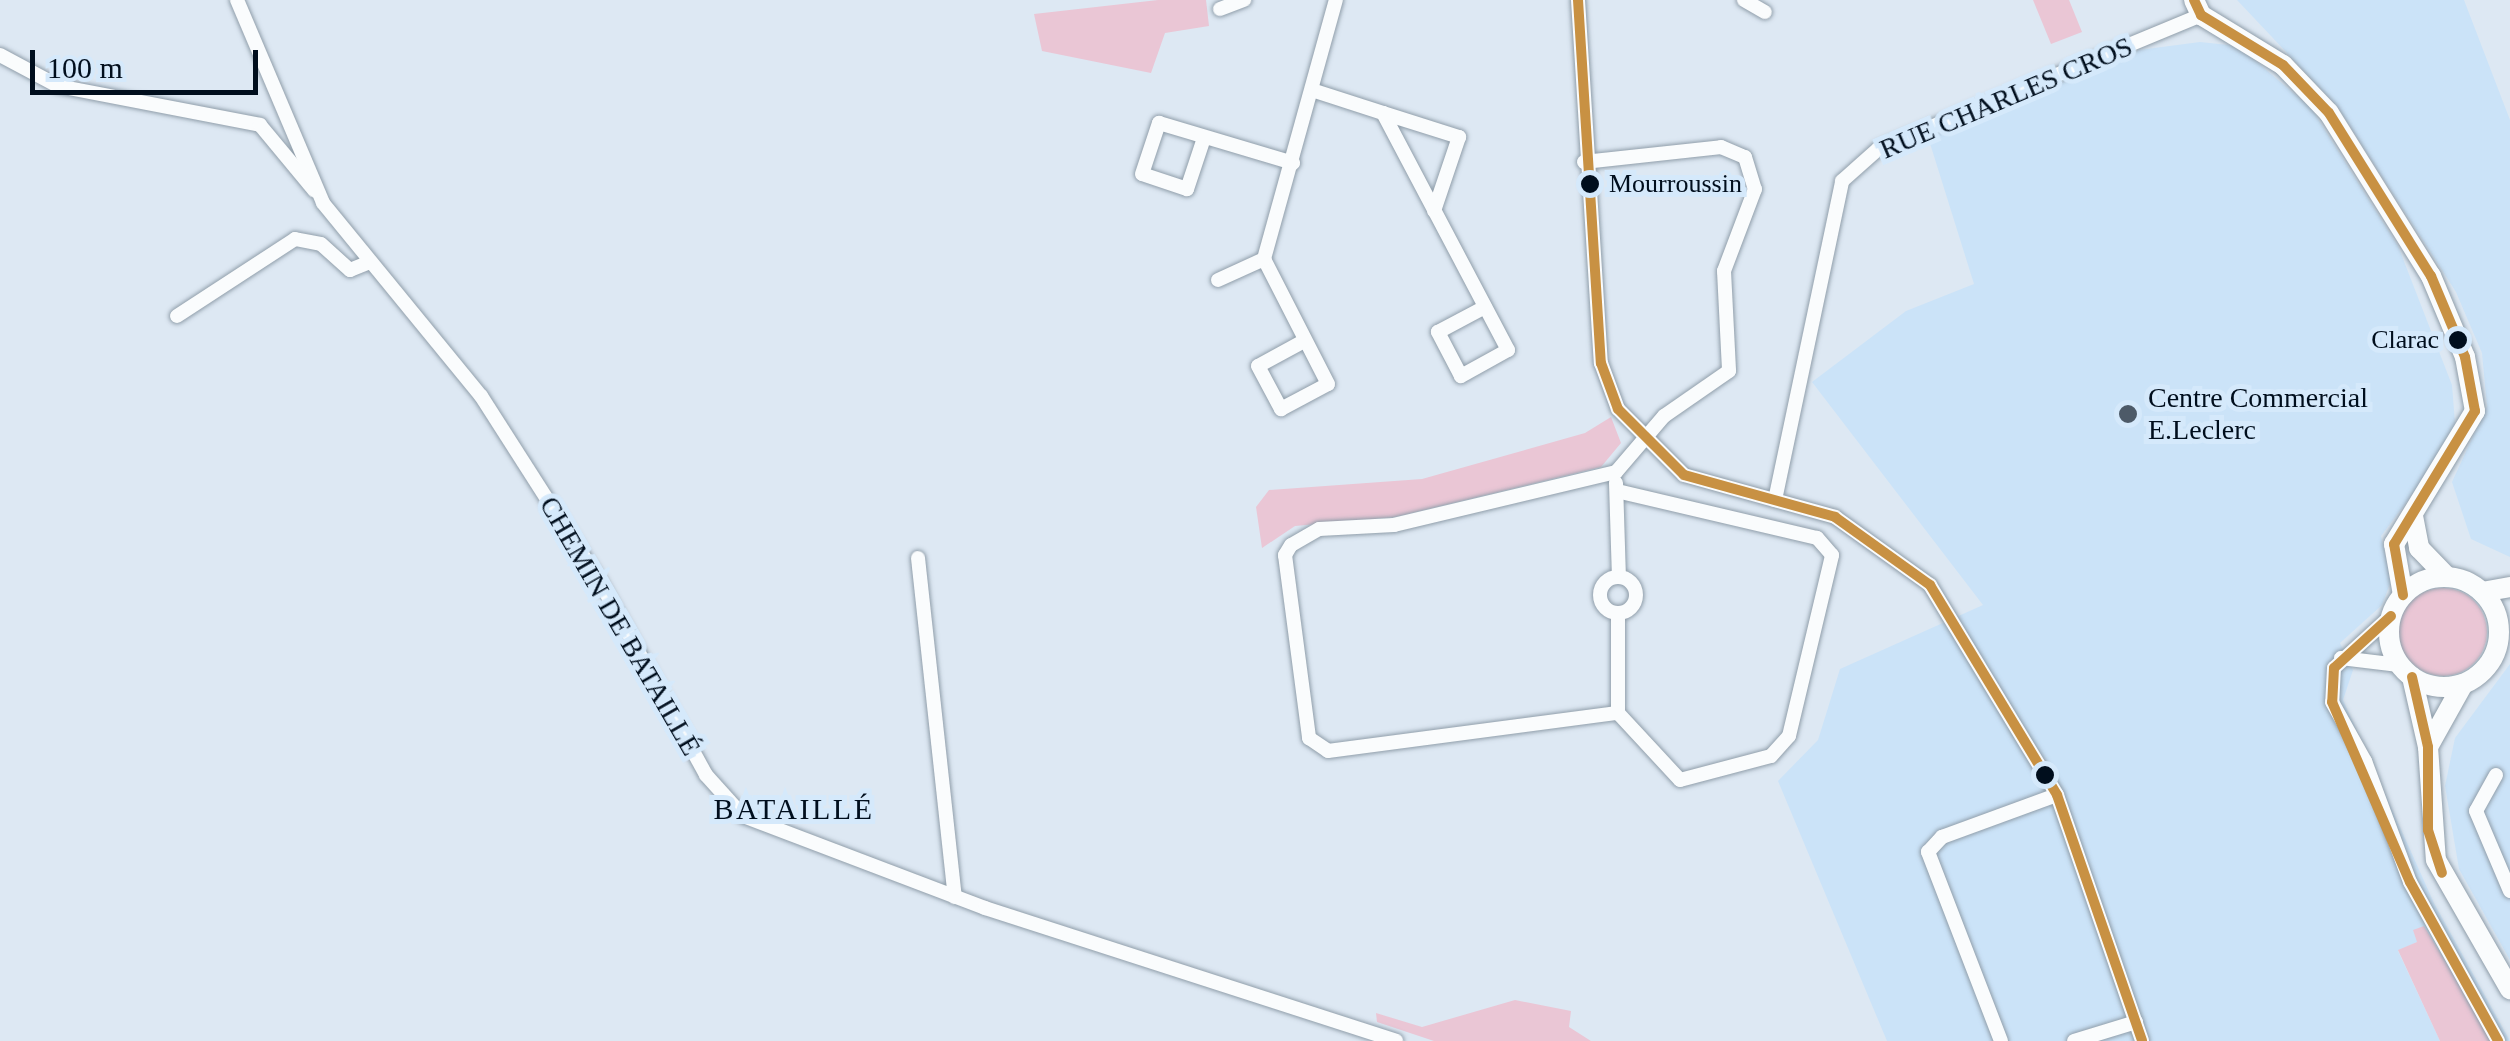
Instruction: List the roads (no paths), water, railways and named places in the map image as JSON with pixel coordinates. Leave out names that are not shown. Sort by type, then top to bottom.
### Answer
[{"type":"street","name":"CHEMIN DE BATAILLÉ","points":[[237,0],[323,203],[481,396],[724,798],[760,826],[954,897],[1374,1039],[1396,1041]]},
{"type":"street","points":[[1220,8],[1244,0]]},
{"type":"street","points":[[1304,341],[1258,366],[1281,410],[1328,384],[1264,259],[1315,91],[1336,0]]},
{"type":"street","points":[[1578,0],[1584,162],[1601,363],[1640,439],[1684,475],[1775,500],[1868,532],[1930,585],[2057,794],[2142,1041]]},
{"type":"street","points":[[1744,0],[1765,12]]},
{"type":"street","points":[[2198,7],[2306,85],[2444,302],[2475,411],[2394,544],[2403,595]]},
{"type":"street","name":"RUE CHARLES CROS","points":[[1775,500],[1842,182],[1878,149],[2198,7]]},
{"type":"street","points":[[0,54],[58,86],[260,125],[323,203]]},
{"type":"street","points":[[1315,91],[1459,137],[1434,211]]},
{"type":"street","points":[[1383,113],[1508,350],[1462,376],[1438,332],[1485,307]]},
{"type":"street","points":[[1204,138],[1187,189],[1142,174],[1159,123],[1293,163]]},
{"type":"street","points":[[1584,162],[1721,147],[1752,171],[1750,208],[1724,272],[1729,371],[1640,439],[1616,472],[1616,491],[1619,577],[1636,595],[1618,614],[1618,712],[1680,780],[1771,756],[1790,736],[1834,569],[1817,538],[1616,491]]},
{"type":"street","points":[[178,316],[295,240],[320,244],[350,270],[367,263]]},
{"type":"street","points":[[1218,280],[1264,259]]},
{"type":"street","points":[[1616,472],[1394,525],[1319,529],[1285,555],[1303,728],[1318,746],[1618,712]]},
{"type":"street","points":[[2413,516],[2420,548],[2447,577],[2482,592],[2504,622],[2486,667],[2462,684],[2428,747]]},
{"type":"street","points":[[918,558],[954,897]]},
{"type":"street","points":[[1618,614],[1599,597],[1619,577]]},
{"type":"street","points":[[2447,577],[2403,595],[2391,616],[2341,658],[2329,682],[2332,702],[2366,761],[2410,882],[2498,1041]]},
{"type":"street","points":[[2482,592],[2510,587]]},
{"type":"street","points":[[2391,616],[2428,747],[2436,860],[2510,989]]},
{"type":"street","points":[[2341,658],[2462,684]]},
{"type":"street","points":[[2496,774],[2476,811],[2510,891]]},
{"type":"street","points":[[2001,1041],[1928,852],[1942,838],[2057,794]]},
{"type":"street","points":[[2074,1041],[2136,1022]]},
{"type":"place","name":"Mourroussin","points":[[1590,184]]},
{"type":"place","name":"Clarac","points":[[2458,340]]},
{"type":"place","name":"Centre Commercial E.Leclerc","points":[[2128,414]]},
{"type":"district","name":"BATAILLÉ","points":[[794,809]]}]
